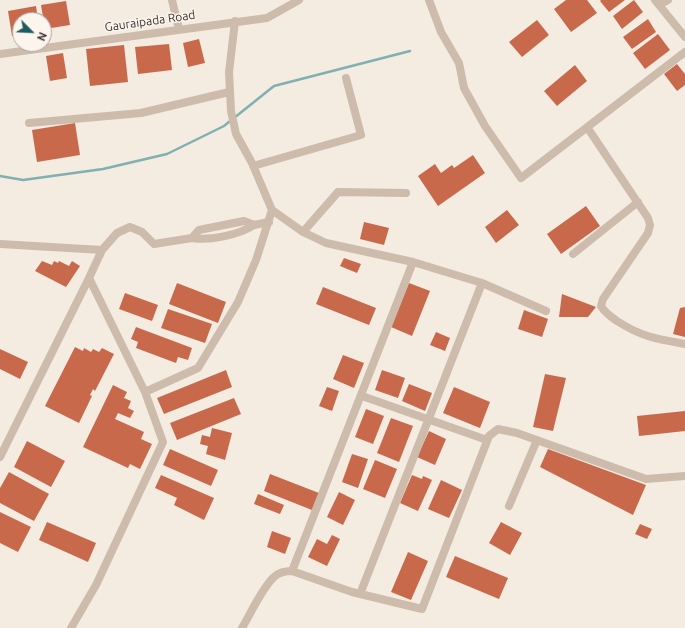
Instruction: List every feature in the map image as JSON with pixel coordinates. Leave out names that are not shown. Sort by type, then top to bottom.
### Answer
[{"type":"street","points":[[172,0],[179,29]]},
{"type":"street","name":"Gauraipada Road","points":[[0,54],[267,18],[299,0]]},
{"type":"street","points":[[429,0],[441,32],[459,63],[464,88],[485,126],[521,178],[685,52]]},
{"type":"street","points":[[668,0],[657,3],[685,37]]},
{"type":"street","points":[[235,22],[229,92],[231,111],[236,134],[253,166],[272,210],[303,232],[326,244],[413,262],[482,284],[546,311]]},
{"type":"street","points":[[253,166],[361,135],[346,78]]},
{"type":"street","points":[[29,123],[141,113],[229,92]]},
{"type":"street","points":[[587,127],[638,202],[648,218],[650,225],[648,232],[603,299],[601,306],[605,313],[634,332],[648,337],[685,344]]},
{"type":"street","points":[[303,232],[338,192],[406,193]]},
{"type":"street","points":[[573,254],[638,202]]},
{"type":"street","points":[[145,392],[198,368],[238,302],[256,260],[272,210]]},
{"type":"street","points":[[0,457],[102,250],[117,233],[130,227],[142,232],[154,244],[192,238],[199,230],[244,222],[254,225],[269,222]]},
{"type":"street","points":[[0,244],[102,250]]},
{"type":"street","points":[[292,571],[362,396],[413,262]]},
{"type":"street","points":[[71,628],[96,585],[163,442],[145,392],[89,278]]},
{"type":"street","points":[[360,594],[482,284]]},
{"type":"street","points":[[362,396],[487,440]]},
{"type":"street","points":[[242,628],[275,576],[292,571],[360,594],[422,609],[487,440],[489,436],[498,429],[537,440],[646,479],[685,476]]},
{"type":"street","points":[[509,506],[537,440]]},
{"type":"building","points":[[566,0],[587,0],[597,13],[571,32],[554,9]]},
{"type":"building","points":[[601,0],[625,0],[609,12],[600,1]]},
{"type":"building","points":[[634,0],[643,12],[622,29],[613,16]]},
{"type":"building","points":[[66,1],[70,25],[52,28],[52,12],[42,12],[41,5]]},
{"type":"building","points":[[36,6],[37,12],[12,12],[12,36],[8,11]]},
{"type":"building","points":[[648,19],[656,32],[632,49],[623,37]]},
{"type":"building","points":[[537,20],[549,35],[522,57],[509,42]]},
{"type":"building","points":[[658,34],[670,50],[645,69],[633,53]]},
{"type":"building","points":[[199,39],[205,63],[188,67],[183,43]]},
{"type":"building","points":[[169,44],[172,70],[138,74],[135,47]]},
{"type":"building","points":[[124,45],[128,82],[90,86],[86,49]]},
{"type":"building","points":[[63,53],[67,78],[50,81],[46,56]]},
{"type":"building","points":[[677,64],[685,74],[685,85],[677,91],[664,74]]},
{"type":"building","points":[[575,65],[587,81],[557,106],[544,91]]},
{"type":"building","points":[[75,123],[80,155],[37,162],[32,130]]},
{"type":"building","points":[[473,155],[485,173],[438,206],[418,176],[435,164],[441,173],[452,165],[454,168]]},
{"type":"building","points":[[586,206],[600,226],[561,254],[547,234]]},
{"type":"building","points":[[507,210],[519,225],[496,243],[485,227]]},
{"type":"building","points":[[364,222],[389,228],[384,245],[360,239]]},
{"type":"building","points":[[344,258],[361,264],[357,273],[340,266]]},
{"type":"building","points":[[42,261],[52,265],[54,261],[58,263],[59,261],[69,266],[72,261],[80,266],[66,287],[35,271]]},
{"type":"building","points":[[177,283],[226,302],[218,323],[169,304]]},
{"type":"building","points":[[409,283],[430,291],[412,336],[391,327]]},
{"type":"building","points":[[323,287],[376,308],[369,325],[316,304]]},
{"type":"building","points":[[125,293],[158,305],[152,321],[119,309]]},
{"type":"building","points":[[562,294],[596,307],[588,317],[559,317]]},
{"type":"building","points":[[685,307],[685,337],[673,334],[680,308]]},
{"type":"building","points":[[168,309],[212,324],[205,343],[161,328]]},
{"type":"building","points":[[524,310],[548,319],[542,337],[518,329]]},
{"type":"building","points":[[136,327],[192,348],[188,360],[178,357],[176,363],[136,348],[138,342],[131,339]]},
{"type":"building","points":[[436,332],[450,338],[445,351],[430,345]]},
{"type":"building","points":[[75,347],[83,351],[84,348],[91,352],[93,349],[99,352],[102,348],[114,354],[95,391],[93,389],[90,395],[92,396],[79,423],[45,406]]},
{"type":"building","points":[[0,349],[28,362],[20,379],[0,369]]},
{"type":"building","points":[[343,355],[364,363],[354,388],[333,379]]},
{"type":"building","points":[[226,370],[232,387],[164,414],[157,398]]},
{"type":"building","points":[[382,370],[405,378],[398,398],[375,390]]},
{"type":"building","points":[[545,374],[566,378],[553,431],[533,427]]},
{"type":"building","points":[[409,384],[432,393],[425,411],[402,401]]},
{"type":"building","points":[[113,385],[127,392],[124,398],[131,401],[128,408],[134,411],[130,418],[118,413],[115,419],[144,432],[141,439],[152,444],[140,469],[130,464],[128,468],[83,447]]},
{"type":"building","points":[[327,387],[339,391],[332,411],[319,406]]},
{"type":"building","points":[[454,387],[490,402],[480,428],[443,413]]},
{"type":"building","points":[[234,398],[241,414],[177,440],[170,423]]},
{"type":"building","points":[[366,409],[384,416],[373,444],[355,437]]},
{"type":"building","points":[[685,411],[685,431],[639,436],[637,416]]},
{"type":"building","points":[[391,418],[413,426],[399,462],[377,453]]},
{"type":"building","points":[[212,428],[232,433],[225,460],[206,454],[208,446],[200,444],[202,435],[210,437]]},
{"type":"building","points":[[429,431],[446,439],[435,465],[417,457]]},
{"type":"building","points":[[27,441],[65,461],[51,487],[14,467]]},
{"type":"building","points":[[170,449],[218,470],[211,486],[163,465]]},
{"type":"building","points":[[548,449],[646,485],[633,515],[540,467]]},
{"type":"building","points":[[352,454],[368,459],[358,488],[342,482]]},
{"type":"building","points":[[375,460],[397,469],[385,498],[363,489]]},
{"type":"building","points":[[9,472],[49,494],[34,521],[0,503],[0,488]]},
{"type":"building","points":[[270,474],[319,493],[312,510],[264,491]]},
{"type":"building","points":[[161,475],[214,498],[204,520],[174,505],[177,498],[155,488]]},
{"type":"building","points":[[412,475],[422,479],[423,476],[432,480],[418,511],[400,503]]},
{"type":"building","points":[[441,480],[462,490],[449,518],[428,509]]},
{"type":"building","points":[[339,492],[355,500],[343,525],[327,517]]},
{"type":"building","points":[[258,494],[284,505],[280,514],[254,504]]},
{"type":"building","points":[[0,512],[31,527],[18,552],[0,543]]},
{"type":"building","points":[[47,522],[96,543],[88,562],[39,540]]},
{"type":"building","points":[[501,522],[522,533],[510,555],[489,543]]},
{"type":"building","points":[[640,524],[652,529],[647,539],[635,534]]},
{"type":"building","points":[[272,531],[291,538],[285,554],[267,547]]},
{"type":"building","points":[[332,535],[340,539],[327,566],[308,557],[317,539],[327,544]]},
{"type":"building","points":[[408,552],[428,561],[411,600],[391,592]]},
{"type":"building","points":[[455,556],[508,578],[499,599],[446,577]]},
{"type":"waterway","points":[[234,118],[274,86],[410,51]]},
{"type":"waterway","points":[[0,176],[23,180],[103,169],[167,154],[224,126],[230,121]]}]
